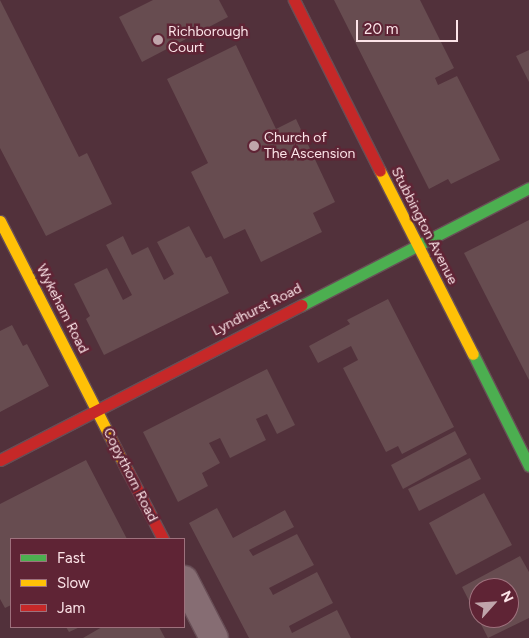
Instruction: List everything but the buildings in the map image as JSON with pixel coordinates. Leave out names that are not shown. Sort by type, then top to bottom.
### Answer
[{"type":"street","name":"Stubbington Avenue","points":[[294,0],[529,466]]},
{"type":"street","name":"Lyndhurst Road","points":[[0,460],[529,188]]},
{"type":"street","name":"Wykeham Road","points":[[0,221],[96,410]]},
{"type":"street","name":"Copythorn Road","points":[[96,410],[162,538]]},
{"type":"street","points":[[185,582],[214,638]]},
{"type":"traffic: fast","points":[[302,305],[529,188]]},
{"type":"traffic: fast","points":[[473,354],[529,466]]},
{"type":"traffic: slow","points":[[380,171],[473,354]]},
{"type":"traffic: slow","points":[[0,221],[127,470]]},
{"type":"traffic: jam","points":[[294,0],[380,171]]},
{"type":"traffic: jam","points":[[0,460],[302,305]]},
{"type":"traffic: jam","points":[[127,470],[162,538]]},
{"type":"place","name":"Richborough Court","points":[[158,40]]},
{"type":"place","name":"Church of The Ascension","points":[[254,146]]}]
